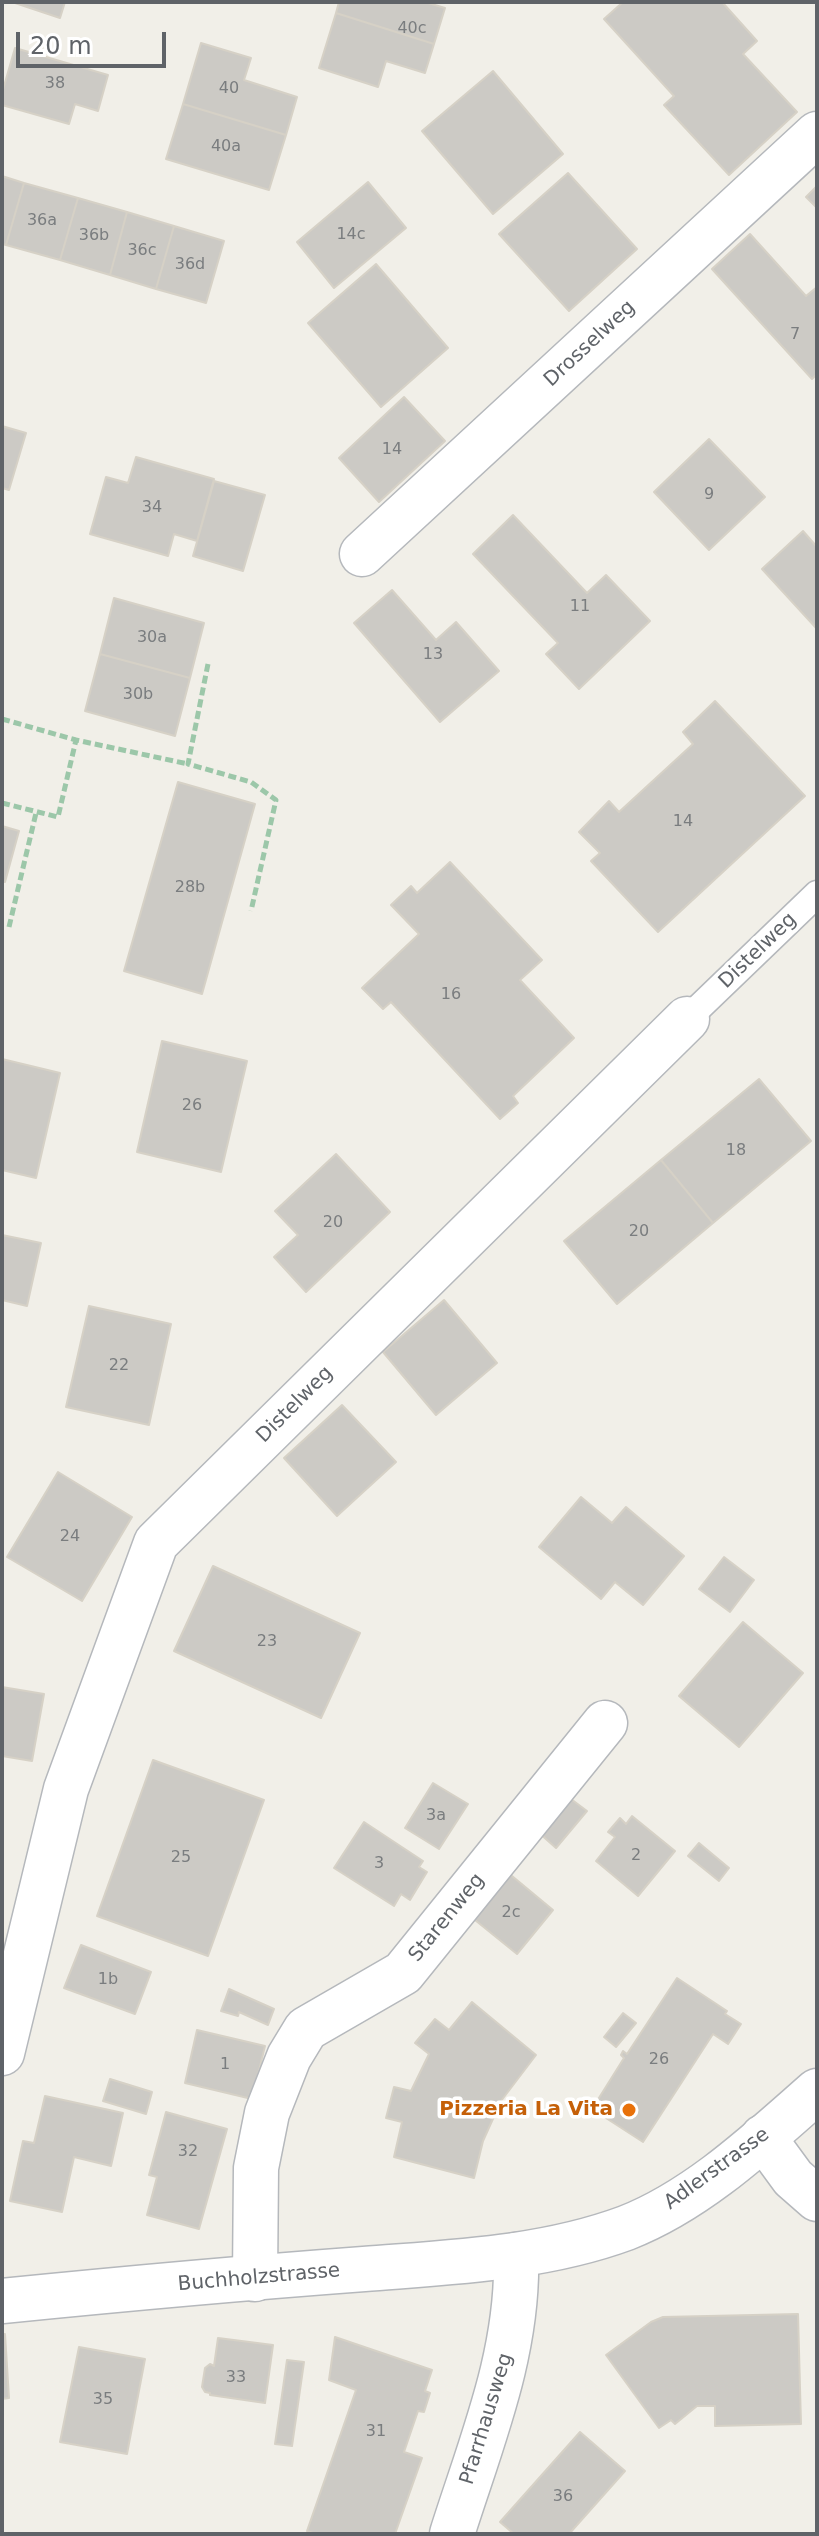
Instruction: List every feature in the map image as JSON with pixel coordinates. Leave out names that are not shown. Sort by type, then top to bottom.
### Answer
[{"type":"street","name":"Drosselweg","points":[[362,554],[817,134]]},
{"type":"street","name":"Distelweg","points":[[2,2053],[66,1789],[156,1543],[687,1019]]},
{"type":"street","name":"Starenweg","points":[[255,2279],[256,2168],[267,2113],[289,2057],[306,2029],[403,1973],[605,1723]]},
{"type":"street","name":"Adlerstrasse","points":[[516,2255],[555,2248],[626,2227],[691,2192],[817,2091]]},
{"type":"street","points":[[763,2137],[793,2178],[817,2199]]},
{"type":"street","name":"Buchholzstrasse","points":[[2,2301],[516,2255]]},
{"type":"street","name":"Pfarrhausweg","points":[[452,2534],[506,2364],[513,2326],[516,2255]]},
{"type":"lane","name":"Distelweg","points":[[687,1019],[817,894]]},
{"type":"path","points":[[188,764],[208,664]]},
{"type":"path","points":[[2,719],[251,782],[276,800],[251,911]]},
{"type":"path","points":[[2,803],[58,817],[76,740]]},
{"type":"path","points":[[9,927],[36,813]]},
{"type":"building","points":[[12,2],[65,2],[60,18]]},
{"type":"building","points":[[339,2],[425,2],[445,8],[434,44],[336,13]]},
{"type":"building","points":[[623,2],[722,2],[757,41],[743,54],[797,112],[729,175],[664,105],[674,96],[604,19]]},
{"type":"building","points":[[336,13],[434,44],[425,73],[386,61],[378,87],[319,68]]},
{"type":"building","points":[[201,43],[251,58],[244,80],[297,97],[286,135],[183,104]]},
{"type":"building","points":[[15,48],[108,75],[98,111],[75,104],[69,124],[2,105],[2,93]]},
{"type":"building","points":[[493,71],[563,154],[493,214],[422,131]]},
{"type":"building","points":[[183,104],[286,135],[269,190],[166,159]]},
{"type":"building","points":[[568,173],[637,249],[569,311],[499,234]]},
{"type":"building","points":[[2,176],[24,183],[6,245],[2,244]]},
{"type":"building","points":[[368,182],[406,228],[334,288],[297,242]]},
{"type":"building","points":[[24,183],[78,198],[60,260],[6,245]]},
{"type":"building","points":[[817,186],[817,208],[806,197]]},
{"type":"building","points":[[78,198],[127,212],[110,275],[60,260]]},
{"type":"building","points":[[127,212],[174,226],[156,289],[110,275]]},
{"type":"building","points":[[174,226],[224,241],[206,303],[156,289]]},
{"type":"building","points":[[750,234],[806,296],[817,287],[817,374],[812,379],[712,269]]},
{"type":"building","points":[[376,264],[448,348],[381,407],[308,323]]},
{"type":"building","points":[[404,397],[445,441],[379,502],[339,458]]},
{"type":"building","points":[[2,426],[26,433],[9,490],[2,488]]},
{"type":"building","points":[[709,439],[765,497],[709,550],[654,492]]},
{"type":"building","points":[[136,457],[214,479],[197,541],[174,534],[168,556],[90,534],[106,477],[128,483]]},
{"type":"building","points":[[214,481],[265,495],[243,571],[193,556]]},
{"type":"building","points":[[513,515],[587,593],[606,575],[650,621],[579,689],[546,654],[558,643],[473,554]]},
{"type":"building","points":[[803,531],[817,547],[817,629],[762,569]]},
{"type":"building","points":[[392,590],[436,640],[456,622],[499,671],[440,722],[354,623]]},
{"type":"building","points":[[114,598],[204,623],[190,678],[100,654]]},
{"type":"building","points":[[100,654],[190,678],[175,736],[85,711]]},
{"type":"building","points":[[715,701],[805,796],[658,932],[591,861],[600,853],[579,832],[609,801],[619,812],[693,744],[683,732]]},
{"type":"building","points":[[178,782],[255,804],[202,994],[124,971]]},
{"type":"building","points":[[2,826],[19,831],[5,882],[2,881]]},
{"type":"building","points":[[450,862],[542,960],[520,980],[574,1038],[513,1096],[518,1103],[500,1119],[391,1002],[383,1009],[362,988],[419,934],[391,905],[411,886],[417,893]]},
{"type":"building","points":[[162,1041],[247,1061],[221,1172],[137,1152]]},
{"type":"building","points":[[2,1059],[60,1073],[36,1178],[2,1170]]},
{"type":"building","points":[[759,1079],[811,1141],[713,1223],[661,1160]]},
{"type":"building","points":[[336,1154],[390,1212],[306,1292],[274,1257],[298,1235],[275,1211]]},
{"type":"building","points":[[661,1160],[713,1223],[617,1304],[564,1241]]},
{"type":"building","points":[[2,1235],[41,1243],[27,1306],[2,1300]]},
{"type":"building","points":[[444,1300],[497,1363],[436,1415],[383,1352]]},
{"type":"building","points":[[89,1306],[171,1324],[149,1425],[66,1407]]},
{"type":"building","points":[[342,1405],[396,1462],[337,1516],[284,1458]]},
{"type":"building","points":[[58,1472],[132,1517],[82,1601],[7,1557]]},
{"type":"building","points":[[581,1497],[612,1523],[626,1507],[684,1556],[643,1605],[615,1582],[601,1599],[539,1547]]},
{"type":"building","points":[[724,1557],[754,1580],[730,1612],[699,1589]]},
{"type":"building","points":[[213,1566],[360,1633],[321,1718],[174,1651]]},
{"type":"building","points":[[743,1622],[803,1673],[739,1747],[679,1696]]},
{"type":"building","points":[[2,1687],[44,1694],[32,1761],[2,1756]]},
{"type":"building","points":[[153,1760],[264,1800],[208,1956],[97,1916]]},
{"type":"building","points":[[433,1783],[468,1804],[439,1849],[405,1828]]},
{"type":"building","points":[[567,1796],[587,1811],[556,1848],[538,1832]]},
{"type":"building","points":[[632,1816],[675,1851],[638,1896],[596,1861],[615,1837],[608,1832],[620,1818],[626,1824]]},
{"type":"building","points":[[364,1822],[423,1861],[419,1867],[427,1872],[410,1900],[401,1894],[394,1906],[334,1868]]},
{"type":"building","points":[[699,1843],[729,1868],[719,1881],[688,1856]]},
{"type":"building","points":[[506,1871],[553,1910],[517,1954],[470,1916]]},
{"type":"building","points":[[81,1945],[151,1972],[135,2014],[64,1988]]},
{"type":"building","points":[[677,1978],[741,2024],[728,2044],[713,2034],[643,2142],[592,2109],[624,2058],[621,2055],[623,2051],[627,2054]]},
{"type":"building","points":[[229,1989],[274,2009],[268,2025],[239,2012],[238,2016],[221,2011]]},
{"type":"building","points":[[472,2002],[536,2055],[501,2101],[483,2141],[474,2178],[394,2157],[402,2122],[386,2118],[394,2087],[411,2091],[429,2054],[415,2043],[435,2019],[449,2030]]},
{"type":"building","points":[[623,2013],[636,2023],[616,2047],[604,2037]]},
{"type":"building","points":[[197,2030],[265,2046],[252,2099],[185,2083]]},
{"type":"building","points":[[110,2079],[152,2092],[146,2114],[103,2101]]},
{"type":"building","points":[[45,2096],[123,2113],[111,2166],[74,2157],[62,2212],[10,2201],[23,2141],[34,2143]]},
{"type":"building","points":[[166,2112],[227,2129],[199,2229],[147,2215],[157,2177],[149,2175]]},
{"type":"building","points":[[798,2314],[801,2424],[715,2426],[715,2406],[697,2406],[675,2424],[671,2420],[659,2428],[606,2355],[651,2322],[663,2317]]},
{"type":"building","points":[[2,2334],[5,2334],[9,2398],[2,2399]]},
{"type":"building","points":[[335,2337],[432,2370],[425,2391],[430,2393],[424,2412],[418,2411],[404,2452],[422,2458],[395,2534],[316,2534],[307,2531],[356,2390],[329,2380]]},
{"type":"building","points":[[218,2338],[273,2345],[265,2403],[205,2392],[202,2387],[205,2368],[210,2364],[214,2366]]},
{"type":"building","points":[[79,2347],[145,2359],[127,2454],[60,2442]]},
{"type":"building","points":[[287,2360],[304,2362],[292,2446],[275,2444]]},
{"type":"building","points":[[580,2432],[625,2471],[569,2534],[514,2534],[500,2522]]},
{"type":"place","name":"Pizzeria La Vita","points":[[629,2110]]}]
